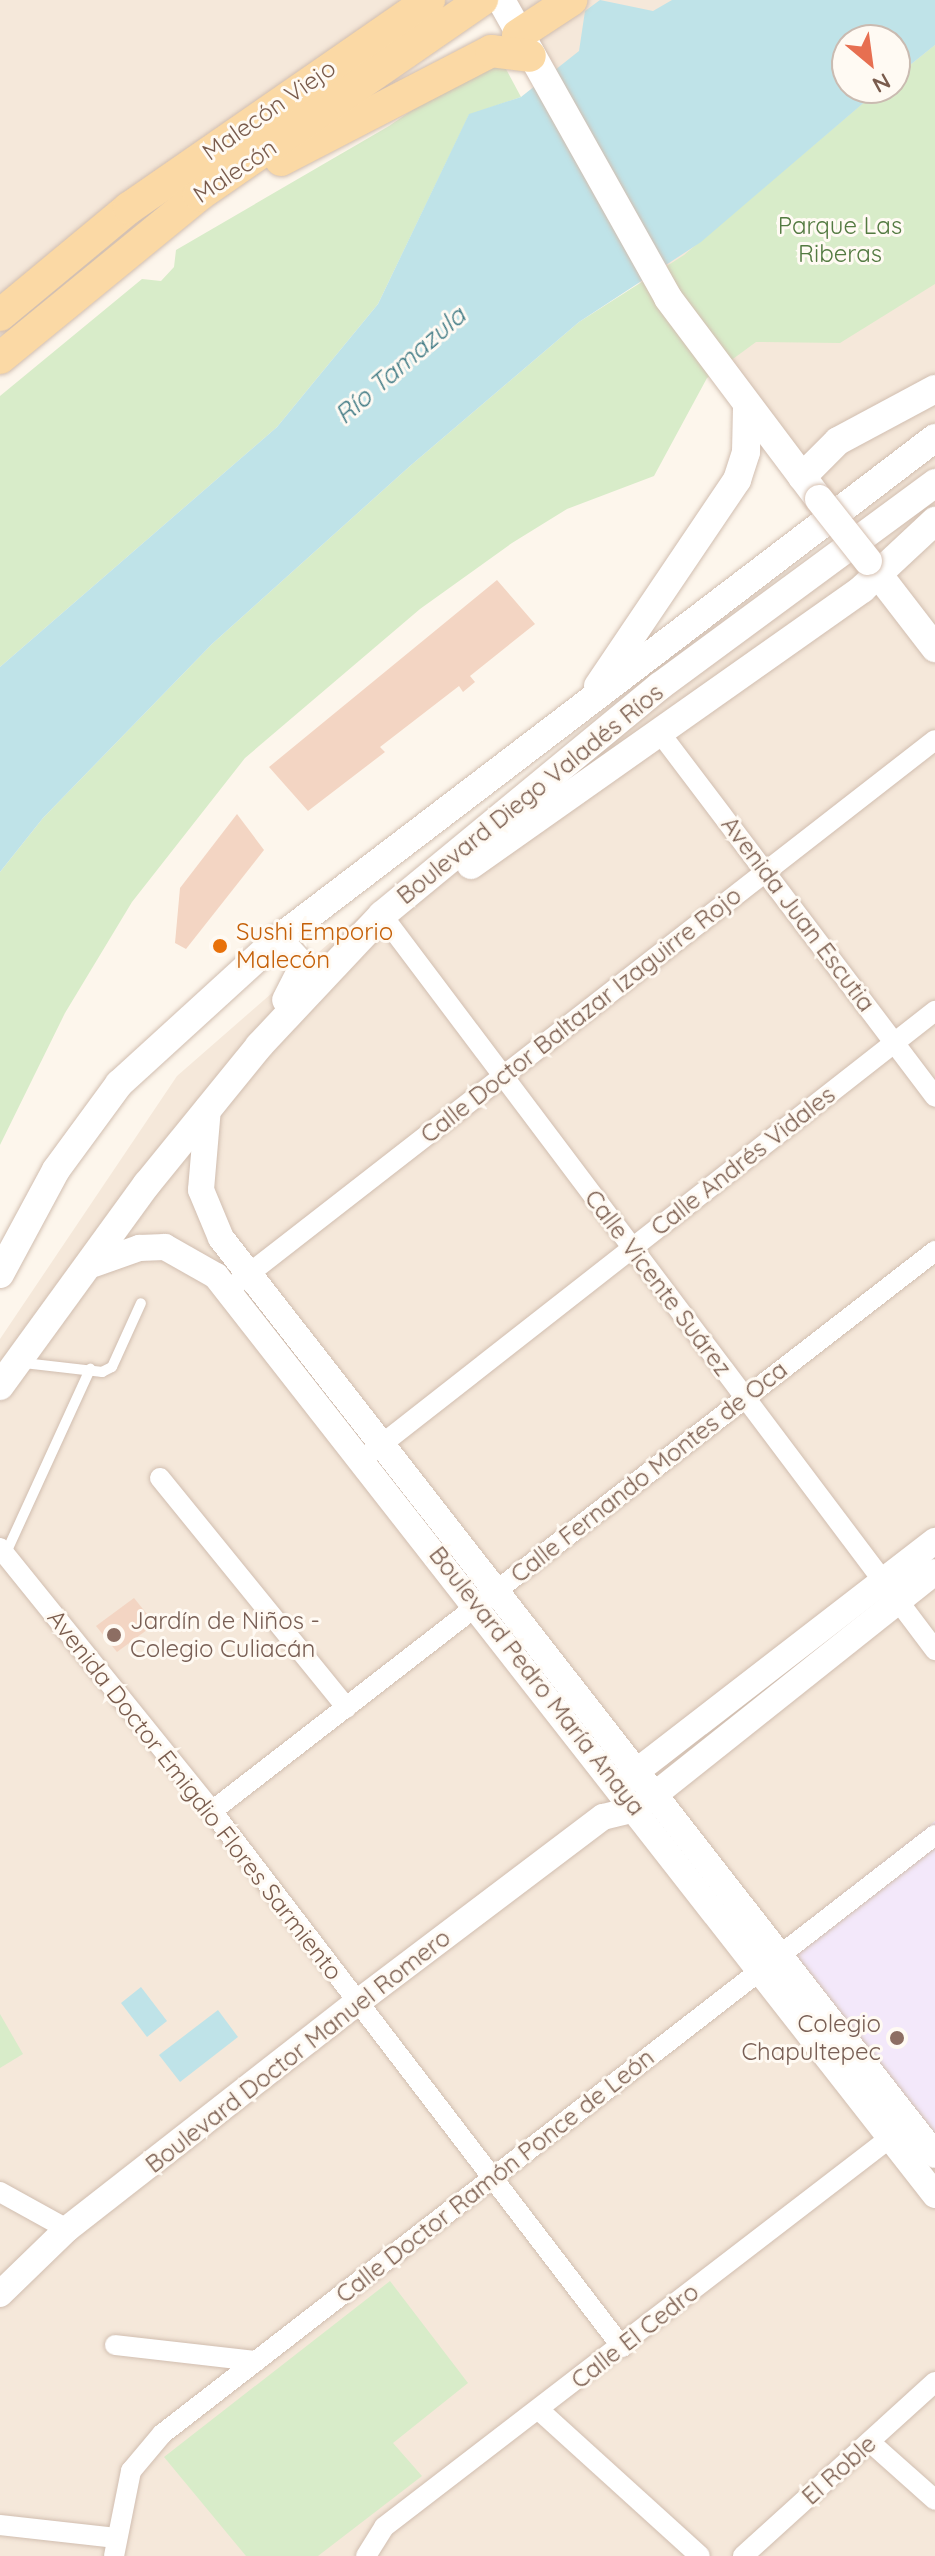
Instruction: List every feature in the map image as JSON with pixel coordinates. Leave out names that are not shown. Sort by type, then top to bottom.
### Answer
[{"type":"main road","name":"Malecón Viejo","points":[[0,315],[129,208],[429,0]]},
{"type":"main road","name":"Malecón","points":[[0,358],[207,189],[482,0]]},
{"type":"main road","points":[[501,0],[524,46],[668,298],[745,404],[935,648]]},
{"type":"main road","points":[[207,189],[263,170],[491,51],[524,46],[571,0]]},
{"type":"main road","points":[[810,488],[838,441],[935,389]]},
{"type":"main road","points":[[586,703],[737,480],[746,452],[745,404]]},
{"type":"main road","name":"Boulevard Diego Valadés Ríos","points":[[0,1274],[56,1170],[119,1084],[278,939],[935,438]]},
{"type":"main road","name":"Boulevard Diego Valadés Ríos","points":[[5,1371],[94,1264],[208,1108],[259,1046],[382,915],[672,677],[935,483]]},
{"type":"main road","points":[[406,895],[447,881],[660,733],[935,521]]},
{"type":"main road","points":[[259,1046],[303,971],[278,939]]},
{"type":"street","name":"Avenida Juan Escutia","points":[[660,733],[935,1097]]},
{"type":"street","name":"Calle Doctor Baltazar Izaguirre Rojo","points":[[228,1290],[935,740]]},
{"type":"street","name":"Calle Vicente Suárez","points":[[382,915],[500,1078],[632,1248],[889,1593],[931,1637]]},
{"type":"street","name":"Calle Andrés Vidales","points":[[373,1451],[935,1011]]},
{"type":"street","name":"Boulevard Pedro María Anaya","points":[[208,1108],[200,1161],[205,1204],[249,1273],[373,1451],[648,1800],[900,2130],[935,2195]]},
{"type":"street","name":"Boulevard Pedro María Anaya","points":[[94,1264],[139,1248],[165,1247],[205,1265],[373,1451]]},
{"type":"street","name":"Calle Fernando Montes de Oca","points":[[212,1811],[935,1251]]},
{"type":"street","points":[[160,1478],[347,1708]]},
{"type":"street","name":"Boulevard Doctor Manuel Romero","points":[[0,2294],[67,2229],[358,2002],[603,1817],[648,1800],[889,1593],[935,1541]]},
{"type":"street","name":"Avenida Doctor Emigdio Flores Sarmiento","points":[[3,1551],[212,1811],[622,2347]]},
{"type":"street","name":"Boulevard Doctor Manuel Romero","points":[[603,1817],[629,1777],[889,1593],[935,1572]]},
{"type":"street","name":"Calle Doctor Ramón Ponce de León","points":[[115,2547],[127,2483],[150,2444],[494,2179],[771,1959],[935,1835]]},
{"type":"street","name":"Boulevard Pedro María Anaya","points":[[900,2130],[935,2155]]},
{"type":"street","name":"Calle El Cedro","points":[[366,2556],[384,2527],[622,2347],[900,2130]]},
{"type":"street","points":[[0,2192],[67,2229]]},
{"type":"street","points":[[115,2345],[256,2361]]},
{"type":"street","name":"El Roble","points":[[743,2556],[935,2382]]},
{"type":"street","points":[[539,2410],[700,2556]]},
{"type":"street","points":[[870,2442],[935,2500]]},
{"type":"street","points":[[0,2525],[115,2547]]},
{"type":"lane","points":[[5,1371],[90,1369],[102,1372],[118,1361],[141,1303]]},
{"type":"lane","points":[[3,1551],[90,1369]]},
{"type":"shaded area","points":[[0,0],[462,0],[80,265],[0,335]]},
{"type":"shaded area","points":[[508,0],[935,0],[935,2556],[0,2556],[0,1339],[177,1076],[375,903],[858,537],[676,293]]},
{"type":"shaded area","name":"Colegio Chapultepec","points":[[935,1821],[935,2136],[784,1939]]},
{"type":"green space","name":"Parque Las Riberas","points":[[935,45],[935,284],[840,343],[756,342],[707,378],[654,476],[567,509],[512,543],[420,609],[245,758],[132,902],[65,1013],[0,1145],[0,872],[43,818],[212,644],[410,466],[579,322],[684,255],[862,104],[911,104],[911,64]]},
{"type":"green space","points":[[497,52],[521,97],[469,115],[378,304],[277,427],[0,667],[0,396],[142,279],[161,281],[174,267],[176,250],[389,126]]},
{"type":"green space","points":[[0,2014],[23,2054],[0,2068]]},
{"type":"green space","points":[[390,2281],[468,2383],[393,2443],[422,2476],[318,2556],[246,2556],[164,2457]]},
{"type":"water","name":"Río Tamazula","points":[[600,0],[653,11],[672,0],[935,0],[935,45],[911,64],[911,24],[831,24],[831,104],[862,104],[701,242],[579,322],[410,466],[212,644],[43,818],[0,872],[0,667],[277,427],[378,304],[469,114],[521,97],[579,51],[585,11]]},
{"type":"water","points":[[141,1987],[167,2021],[147,2037],[121,2003]]},
{"type":"water","points":[[218,2010],[238,2037],[180,2082],[159,2055]]},
{"type":"building","points":[[497,580],[535,624],[470,676],[475,682],[463,692],[459,686],[380,747],[385,752],[308,811],[269,767]]},
{"type":"building","points":[[237,814],[264,850],[186,949],[175,943],[180,888]]},
{"type":"building","points":[[134,1598],[155,1624],[117,1652],[96,1626]]},
{"type":"place","name":"Sushi Emporio Malecón","points":[[220,946]]},
{"type":"place","name":"Jardín de Niños - Colegio Culiacán","points":[[114,1635]]},
{"type":"place","name":"Colegio Chapultepec","points":[[897,2038]]}]
